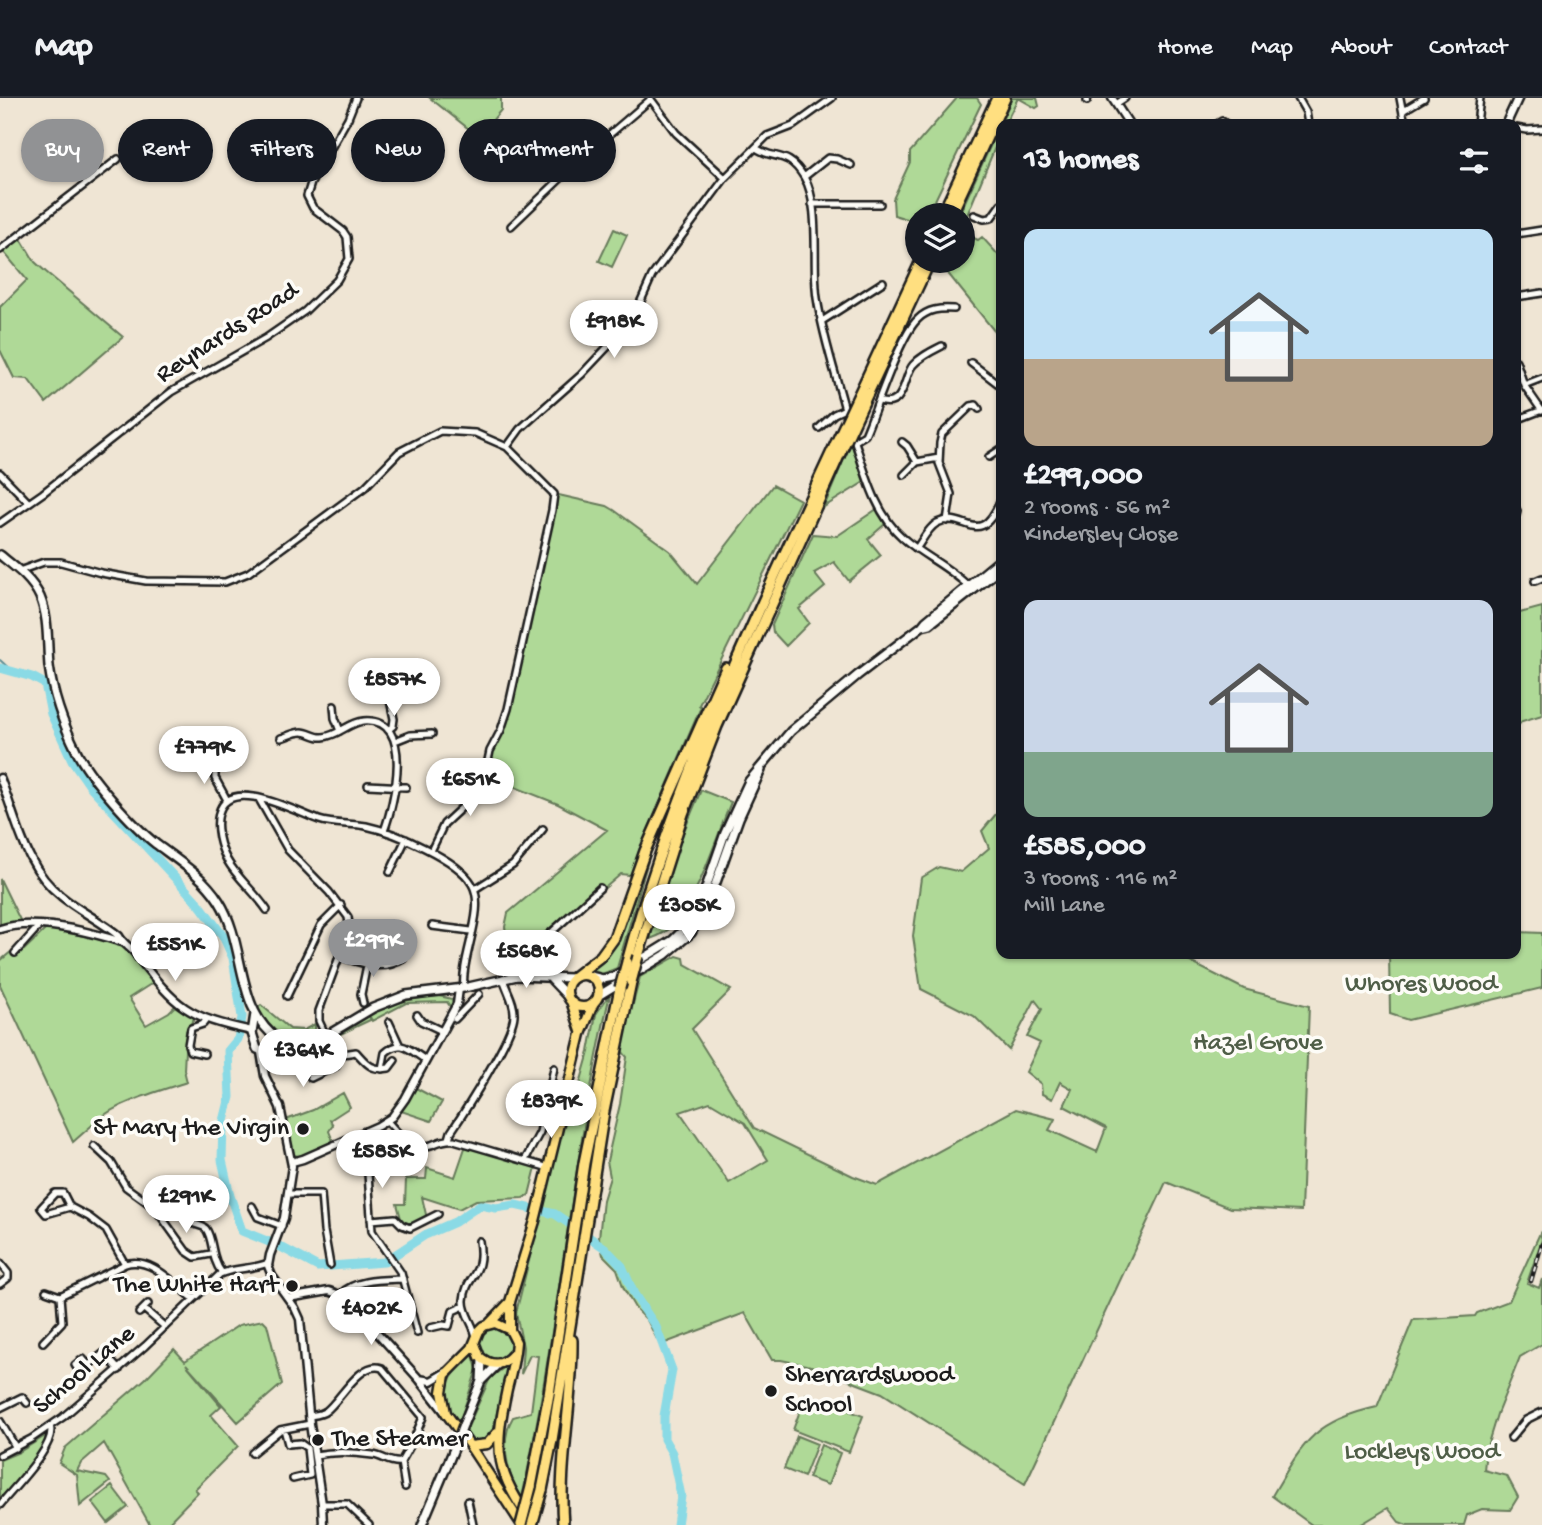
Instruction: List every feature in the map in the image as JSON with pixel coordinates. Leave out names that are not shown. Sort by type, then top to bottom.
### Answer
[{"type":"highway","points":[[948,203],[997,98]]},
{"type":"highway","points":[[957,203],[1005,98]]},
{"type":"highway","points":[[866,389],[916,273]]},
{"type":"highway","points":[[522,1525],[549,1394],[601,1073],[626,962],[657,859],[686,780],[758,612],[924,273]]},
{"type":"highway","points":[[533,1525],[552,1440],[611,1073],[638,956],[679,825],[717,726],[839,446]]},
{"type":"highway","points":[[573,978],[601,956],[614,937],[645,851],[693,738],[738,643],[758,612]]},
{"type":"highway","points":[[564,1525],[562,1502],[573,1370],[572,1314]]},
{"type":"main road","points":[[1508,119],[1518,98]]},
{"type":"main road","points":[[0,555],[19,570],[36,590],[43,604],[55,698],[78,754],[93,776],[144,834],[199,877],[216,897],[233,932],[248,999],[255,1014],[276,1037],[299,1048]]},
{"type":"main road","points":[[971,589],[996,564]]},
{"type":"main road","points":[[255,1014],[250,1030],[255,1045],[261,1052],[294,1051],[386,1002],[411,995],[462,988],[517,976],[551,979],[573,978],[584,974],[603,979],[613,978],[673,940],[685,928],[702,899],[732,815],[749,781],[791,731],[926,621],[996,572]]},
{"type":"main road","points":[[551,979],[570,1000],[582,1007],[665,955],[691,933],[709,902],[739,818],[761,769]]},
{"type":"main road","points":[[533,1525],[511,1491],[502,1472],[498,1453],[499,1428],[516,1342],[510,1330],[510,1302],[535,1221],[581,1034],[596,999],[598,987],[590,976]]},
{"type":"main road","points":[[573,978],[568,985],[570,1000],[581,1034]]},
{"type":"main road","points":[[250,1030],[258,1026],[268,1028]]},
{"type":"main road","points":[[272,1051],[276,1046],[276,1037]]},
{"type":"main road","points":[[510,1302],[449,1370],[442,1388],[446,1413],[522,1525]]},
{"type":"main road","points":[[487,1325],[501,1324],[510,1330]]},
{"type":"main road","points":[[422,1525],[481,1381],[482,1360],[477,1353],[475,1341]]},
{"type":"main road","points":[[481,1381],[513,1354]]},
{"type":"main road","points":[[482,1360],[498,1364]]},
{"type":"main road","points":[[470,1446],[487,1444],[499,1428]]},
{"type":"street","name":"Reynards Road","points":[[0,523],[43,493],[171,391],[249,349],[305,311],[338,280],[349,259],[347,237],[313,208],[307,196],[311,183],[340,134],[356,98]]},
{"type":"street","points":[[507,447],[520,429],[632,321],[652,276],[725,178],[766,136],[793,126],[832,98]]},
{"type":"street","points":[[1125,98],[1114,101],[1126,119]]},
{"type":"street","points":[[1298,98],[1307,119]]},
{"type":"street","points":[[1400,98],[1405,119]]},
{"type":"street","points":[[1404,110],[1424,98]]},
{"type":"street","points":[[1478,119],[1480,98]]},
{"type":"street","points":[[511,226],[582,158],[651,99],[676,134],[725,178]]},
{"type":"street","points":[[1521,129],[1542,129]]},
{"type":"street","points":[[755,148],[782,156],[796,166],[804,177],[812,204],[816,287],[822,321],[845,409],[869,484],[895,531],[971,589]]},
{"type":"street","points":[[804,177],[828,158],[851,165]]},
{"type":"street","points":[[0,250],[118,159]]},
{"type":"street","points":[[812,204],[880,204]]},
{"type":"street","points":[[975,215],[984,219],[991,218],[996,211]]},
{"type":"street","points":[[1521,233],[1542,230]]},
{"type":"street","points":[[822,321],[883,282]]},
{"type":"street","points":[[1521,296],[1542,293]]},
{"type":"street","points":[[855,441],[865,435],[913,324],[933,310],[954,309]]},
{"type":"street","points":[[879,401],[889,402],[896,398],[904,391],[911,367],[929,352],[942,346]]},
{"type":"street","points":[[971,363],[996,382]]},
{"type":"street","points":[[1521,376],[1542,411],[1521,419]]},
{"type":"street","points":[[1524,385],[1542,378]]},
{"type":"street","points":[[947,521],[951,494],[939,463],[943,434],[971,406],[976,405],[979,409]]},
{"type":"street","points":[[819,428],[834,414],[845,409]]},
{"type":"street","points":[[19,570],[44,562],[61,562],[146,581],[225,582],[248,573],[365,487],[399,452],[440,431],[475,433],[507,447],[554,494],[508,709],[490,751],[485,768],[486,776],[472,798],[444,824],[430,851]]},
{"type":"street","points":[[902,442],[917,463]]},
{"type":"street","points":[[989,457],[996,452]]},
{"type":"street","points":[[904,475],[917,463],[939,457]]},
{"type":"street","points":[[0,473],[27,502]]},
{"type":"street","points":[[916,549],[933,526],[947,521],[982,526],[996,511]]},
{"type":"street","points":[[1535,582],[1542,578]]},
{"type":"street","points":[[388,730],[393,726],[394,719],[390,700]]},
{"type":"street","points":[[334,706],[340,731]]},
{"type":"street","points":[[281,738],[298,732],[321,738],[361,721],[379,724],[388,730],[397,750],[396,787],[393,806],[384,831]]},
{"type":"street","points":[[395,741],[410,735],[432,734]]},
{"type":"street","points":[[215,765],[215,778],[227,800]]},
{"type":"street","points":[[0,778],[19,832],[36,869],[61,896],[110,928],[132,949],[163,991],[185,1009],[206,1020],[250,1030]]},
{"type":"street","points":[[368,785],[406,788]]},
{"type":"street","points":[[267,910],[233,869],[224,852],[218,819],[220,810],[227,800],[237,796],[275,803],[330,823],[363,825],[406,839],[430,851],[461,871],[475,889],[477,902],[455,1019]]},
{"type":"street","points":[[259,799],[288,850],[341,905],[348,917],[349,925],[318,1011],[326,1036]]},
{"type":"street","points":[[268,811],[275,803]]},
{"type":"street","points":[[475,889],[513,865],[543,829]]},
{"type":"street","points":[[390,872],[406,839]]},
{"type":"street","points":[[517,976],[518,963],[600,888]]},
{"type":"street","points":[[287,996],[321,925],[341,905]]},
{"type":"street","points":[[0,929],[8,926],[39,926],[82,931],[122,942]]},
{"type":"street","points":[[15,953],[39,926]]},
{"type":"street","points":[[432,926],[471,931]]},
{"type":"street","points":[[339,956],[367,965],[383,966],[402,959]]},
{"type":"street","points":[[363,1003],[361,994],[367,965]]},
{"type":"street","points":[[449,1139],[498,1054],[513,1020],[514,1009],[503,978]]},
{"type":"street","points":[[292,1162],[303,1160],[387,1121],[401,1105],[442,1031],[457,1011],[479,994]]},
{"type":"street","points":[[417,1016],[421,1021],[442,1031]]},
{"type":"street","points":[[204,1054],[190,1051],[188,1045],[191,1028],[203,1024],[206,1020]]},
{"type":"street","points":[[388,1022],[400,1046]]},
{"type":"street","points":[[382,1069],[385,1053],[392,1047],[410,1048],[426,1060]]},
{"type":"street","points":[[299,1048],[311,1078],[337,1066]]},
{"type":"street","points":[[261,1052],[265,1076],[280,1107],[292,1162],[282,1226],[268,1263],[270,1273],[293,1305],[301,1324],[309,1416],[323,1504],[323,1525]]},
{"type":"street","points":[[343,1054],[356,1052],[369,1066],[382,1069],[391,1066],[395,1060]]},
{"type":"street","points":[[525,1160],[540,1132],[554,1068]]},
{"type":"street","points":[[387,1121],[412,1145],[424,1147],[449,1139],[549,1168]]},
{"type":"street","points":[[365,1131],[374,1235],[392,1258],[403,1279],[418,1333]]},
{"type":"street","points":[[94,1146],[111,1162],[127,1187],[155,1208],[186,1251],[195,1257],[211,1254]]},
{"type":"street","points":[[70,1207],[46,1214],[41,1208],[55,1193],[65,1195],[70,1207],[106,1230],[125,1264]]},
{"type":"street","points":[[289,1194],[321,1194],[330,1265]]},
{"type":"street","points":[[252,1206],[258,1217],[282,1226]]},
{"type":"street","points":[[190,1209],[191,1223],[203,1226],[207,1231],[211,1254],[222,1273],[257,1268],[268,1263]]},
{"type":"street","points":[[371,1220],[395,1218],[410,1228],[438,1214]]},
{"type":"street","points":[[475,1341],[473,1325],[464,1306],[465,1291],[480,1264],[479,1241]]},
{"type":"street","points":[[46,1291],[60,1296],[125,1264],[141,1262],[151,1265],[193,1298]]},
{"type":"street","points":[[0,1263],[8,1273],[8,1278],[0,1284]]},
{"type":"street","points":[[257,1268],[270,1273]]},
{"type":"street","name":"School Lane","points":[[0,1455],[50,1426],[119,1370],[222,1273]]},
{"type":"street","points":[[341,1294],[357,1284],[403,1279]]},
{"type":"street","points":[[288,1298],[329,1291],[341,1294],[419,1379],[446,1413]]},
{"type":"street","points":[[293,1305],[298,1295]]},
{"type":"street","points":[[43,1342],[62,1322],[60,1296]]},
{"type":"street","points":[[430,1328],[449,1326],[453,1311],[464,1306]]},
{"type":"street","points":[[144,1309],[165,1327]]},
{"type":"street","points":[[473,1325],[487,1325]]},
{"type":"street","points":[[89,1366],[104,1353],[119,1370]]},
{"type":"street","points":[[309,1416],[324,1412],[341,1392],[368,1368],[380,1367],[423,1417],[401,1462],[405,1487]]},
{"type":"street","points":[[419,1379],[431,1381],[449,1370]]},
{"type":"street","points":[[0,1408],[22,1397],[27,1403]]},
{"type":"street","points":[[1511,1438],[1525,1419],[1542,1412]]},
{"type":"street","points":[[0,1421],[16,1448]]},
{"type":"street","points":[[251,1452],[276,1432],[310,1424]]},
{"type":"street","points":[[0,1504],[44,1450],[52,1433],[50,1426]]},
{"type":"street","points":[[284,1429],[288,1444],[304,1444],[310,1465],[310,1475],[293,1479]]},
{"type":"street","points":[[315,1455],[332,1452],[373,1455],[393,1463],[401,1462]]},
{"type":"street","points":[[468,1501],[473,1525]]},
{"type":"street","points":[[323,1504],[347,1504],[369,1525]]},
{"type":"green space","points":[[430,98],[501,98],[501,110],[494,119],[459,121]]},
{"type":"green space","points":[[957,98],[977,98],[981,104],[934,203],[905,203],[905,218],[894,215],[893,199],[910,162],[910,152]]},
{"type":"green space","points":[[1012,98],[1018,98],[1008,119],[1002,119]]},
{"type":"green space","points":[[1018,98],[1037,98],[1039,106],[1036,108]]},
{"type":"green space","points":[[996,133],[996,145],[972,203],[964,203]]},
{"type":"green space","points":[[614,229],[627,235],[612,267],[599,261]]},
{"type":"green space","points":[[20,237],[35,262],[123,337],[46,403],[28,379],[14,378],[0,350],[0,307],[27,280],[2,250]]},
{"type":"green space","points":[[982,237],[996,252],[995,332],[948,273],[975,273],[975,239]]},
{"type":"green space","points":[[852,445],[864,482],[824,507],[849,447]]},
{"type":"green space","points":[[773,485],[800,500],[699,705],[701,707],[640,848],[630,878],[629,875],[621,874],[591,900],[587,896],[511,962],[504,965],[495,941],[507,938],[505,927],[508,913],[607,830],[558,804],[490,777],[485,768],[501,730],[554,494],[614,510],[670,551],[697,584]]},
{"type":"green space","points":[[877,509],[885,524],[868,539],[881,555],[849,581],[834,562],[814,573],[825,587],[799,609],[809,623],[786,646],[773,632],[772,625],[813,534],[837,536]]},
{"type":"green space","points":[[1542,607],[1542,715],[1521,722],[1521,613]]},
{"type":"green space","points":[[701,790],[731,802],[691,899],[671,927],[650,939],[674,855]]},
{"type":"green space","points":[[670,798],[648,861],[617,968],[602,974],[589,969],[603,958]]},
{"type":"green space","name":"Hazel Grove","points":[[996,814],[996,959],[1187,959],[1244,989],[1309,1006],[1301,1211],[1230,1208],[1166,1182],[1025,1484],[882,1393],[811,1366],[772,1360],[745,1313],[660,1345],[647,1320],[635,1308],[624,1289],[617,1269],[603,1255],[599,1238],[603,1200],[610,1177],[607,1161],[627,1057],[621,1050],[640,977],[677,956],[684,958],[685,964],[731,990],[692,1029],[754,1128],[853,1176],[877,1185],[1016,1109],[1055,1119],[1049,1130],[1097,1152],[1106,1128],[1064,1106],[1072,1089],[1060,1082],[1052,1099],[1042,1094],[1041,1084],[1026,1072],[1040,1043],[1027,1037],[1042,1009],[1035,1000],[1009,1050],[974,1016],[921,989],[913,936],[921,878],[939,867],[961,872],[989,848],[982,831]],"holes":[[[710,1102],[745,1123],[768,1160],[729,1183],[680,1112]]]},
{"type":"green space","points":[[0,879],[21,922],[0,927]]},
{"type":"green space","points":[[45,930],[122,944],[130,950],[154,982],[129,998],[146,1025],[176,1005],[195,1017],[186,1031],[184,1070],[187,1082],[115,1108],[73,1142],[0,985],[0,961],[19,945],[24,950]]},
{"type":"green space","name":"Whores Wood","points":[[1521,932],[1542,933],[1542,988],[1408,1020],[1390,1014],[1389,959],[1521,959]]},
{"type":"green space","points":[[610,994],[585,1119],[546,1372],[522,1498],[509,1469],[506,1436],[513,1417],[531,1412],[538,1356],[530,1355],[521,1374],[523,1347],[516,1313],[561,1131],[578,1091],[596,1014]]},
{"type":"green space","points":[[439,996],[452,999],[453,1006],[451,1008],[447,1002],[406,1003],[372,1021],[370,1017],[370,1020],[315,1046],[388,1006]]},
{"type":"green space","points":[[261,1005],[290,1029],[304,1030],[315,1024],[315,1031],[309,1038],[291,1043],[276,1032],[256,1009]]},
{"type":"green space","points":[[414,1087],[442,1102],[431,1121],[401,1111]]},
{"type":"green space","points":[[343,1093],[350,1107],[330,1120],[333,1125],[329,1131],[333,1141],[302,1157],[294,1155],[286,1120],[313,1110]]},
{"type":"green space","points":[[466,1145],[536,1167],[529,1195],[523,1198],[476,1200],[459,1209],[422,1197],[427,1219],[411,1227],[402,1222],[397,1204],[405,1204],[406,1179],[426,1179],[427,1168],[455,1177]]},
{"type":"green space","name":"Lockleys Wood","points":[[1540,1233],[1542,1239],[1527,1283],[1539,1288],[1542,1279],[1542,1344],[1520,1357],[1486,1450],[1484,1470],[1507,1476],[1518,1497],[1510,1510],[1482,1509],[1467,1515],[1464,1525],[1407,1525],[1399,1522],[1388,1508],[1360,1525],[1312,1525],[1272,1496],[1292,1462],[1312,1437],[1338,1419],[1377,1407],[1413,1320],[1475,1316],[1509,1301]]},
{"type":"green space","points":[[263,1320],[267,1324],[282,1384],[238,1422],[186,1364],[221,1406],[211,1415],[238,1446],[195,1489],[198,1492],[166,1525],[150,1525],[104,1443],[81,1463],[77,1471],[106,1477],[110,1482],[80,1506],[77,1475],[59,1463],[65,1448],[145,1379],[174,1349],[185,1361],[239,1325]]},
{"type":"green space","points":[[495,1328],[507,1332],[511,1344],[507,1356],[495,1360],[483,1356],[479,1344],[483,1332]]},
{"type":"green space","points":[[473,1355],[477,1369],[459,1424],[447,1403],[447,1386],[456,1371]]},
{"type":"green space","points":[[509,1364],[490,1440],[473,1443],[465,1433],[490,1378]]},
{"type":"green space","points":[[806,1394],[863,1416],[849,1452],[793,1430]]},
{"type":"green space","points":[[50,1433],[43,1450],[0,1499],[0,1460]]},
{"type":"green space","points":[[797,1436],[817,1444],[804,1477],[784,1469]]},
{"type":"green space","points":[[821,1445],[840,1453],[828,1485],[808,1478]]},
{"type":"green space","points":[[112,1486],[128,1507],[108,1523],[92,1502]]},
{"type":"waterway","points":[[0,660],[11,670]]},
{"type":"waterway","points":[[0,668],[32,677],[45,684],[51,714],[72,760],[90,786],[200,905],[223,936],[233,958],[242,1017],[238,1039],[228,1051],[230,1097],[223,1125],[222,1160],[242,1231],[279,1246],[318,1267],[384,1262],[425,1235],[455,1222],[480,1205],[496,1208],[515,1205],[555,1214],[605,1248],[622,1266],[634,1294],[656,1327],[672,1370],[664,1416],[664,1439],[672,1453],[681,1496],[677,1525]]},
{"type":"railway","points":[[1531,1281],[1542,1244]]},
{"type":"place","name":"St Mary the Virgin","points":[[303,1129]]},
{"type":"place","name":"The White Hart","points":[[292,1286]]},
{"type":"place","name":"Sherrardswood School","points":[[771,1391]]},
{"type":"place","name":"The Steamer","points":[[318,1440]]}]
